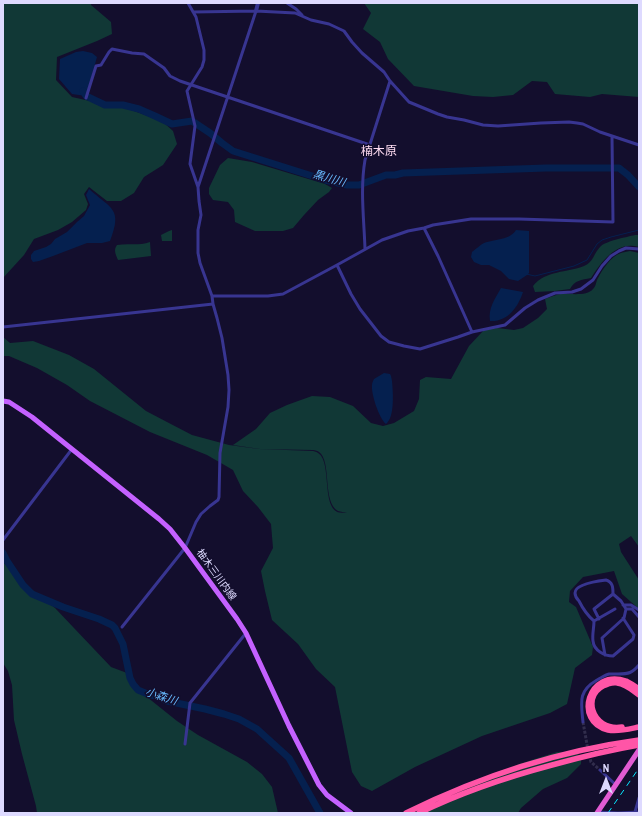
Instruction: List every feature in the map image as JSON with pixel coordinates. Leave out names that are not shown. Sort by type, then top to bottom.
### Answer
[{"type":"highway","points":[[639,689],[627,681],[617,679],[601,682],[589,697],[588,705],[594,722],[600,727],[615,731],[639,727]]},
{"type":"highway","points":[[639,695],[628,687],[617,683],[603,685],[597,690],[593,698],[592,708],[599,721],[606,725],[619,727],[639,724]]},
{"type":"highway","points":[[419,813],[488,784],[639,740]]},
{"type":"highway","points":[[406,813],[486,778],[540,761],[570,753],[612,747],[639,746]]},
{"type":"highway","points":[[598,812],[639,750]]},
{"type":"main road","name":"柚木三川内線","points":[[3,401],[10,402],[32,417],[170,529],[246,633],[289,726],[319,785],[327,795],[351,813]]},
{"type":"street","points":[[122,627],[185,548],[201,514],[219,498],[220,452],[228,407],[229,390],[228,375],[218,318],[198,253],[198,230],[201,215],[198,187],[190,164],[195,126],[187,91],[202,67],[204,50],[196,17],[188,3]]},
{"type":"street","points":[[198,187],[258,3]]},
{"type":"street","points":[[287,3],[296,9],[304,18]]},
{"type":"street","points":[[193,12],[256,11],[295,13],[304,18],[329,24],[344,31],[352,42],[384,72],[408,102],[447,117],[484,125],[498,126],[541,123],[577,123],[639,145]]},
{"type":"street","points":[[86,98],[96,66],[101,65],[112,49],[144,54],[164,68],[170,76],[180,81],[370,145]]},
{"type":"street","points":[[365,249],[363,172],[365,160],[390,81]]},
{"type":"street","points":[[212,296],[283,294],[382,240],[408,231],[433,225],[471,219],[613,222],[612,136]]},
{"type":"street","points":[[424,228],[472,332]]},
{"type":"street","points":[[337,265],[360,309],[381,336],[389,342],[420,349],[472,332],[505,325],[525,308],[538,300],[555,293],[572,292],[581,289],[593,280],[602,266],[611,256],[619,251],[626,248],[639,249]]},
{"type":"street","points":[[3,327],[213,304]]},
{"type":"street","points":[[3,540],[72,449]]},
{"type":"street","points":[[594,621],[582,607],[576,596],[576,589],[580,586],[606,580],[609,581],[613,587],[613,594],[626,609]]},
{"type":"street","points":[[599,619],[594,609],[613,594]]},
{"type":"street","points":[[623,605],[631,605],[639,610]]},
{"type":"street","points":[[594,621],[615,609]]},
{"type":"street","points":[[626,609],[632,609],[639,617]]},
{"type":"street","points":[[605,655],[602,638],[623,618],[626,609]]},
{"type":"street","points":[[594,621],[593,642],[597,649],[605,655],[613,656],[633,638],[634,635],[623,618]]},
{"type":"street","points":[[185,744],[190,703],[246,633]]},
{"type":"street","points":[[582,722],[583,691],[588,686],[601,677],[609,674],[626,674],[633,671],[639,665]]},
{"type":"street","points":[[600,770],[616,785]]},
{"type":"street","points":[[634,812],[639,798]]},
{"type":"street","points":[[598,812],[639,812]]},
{"type":"green space","points":[[3,3],[91,3],[91,5],[111,22],[112,34],[57,57],[56,80],[72,97],[90,101],[103,107],[120,106],[162,121],[173,131],[177,144],[163,165],[144,177],[134,193],[121,201],[107,201],[89,187],[84,194],[88,204],[86,210],[72,222],[58,230],[34,239],[24,255],[3,278]]},
{"type":"green space","points":[[364,3],[639,3],[639,97],[602,94],[590,97],[555,94],[547,82],[532,81],[513,95],[493,97],[473,96],[414,86],[388,59],[380,42],[363,29],[371,13]]},
{"type":"green space","points":[[228,158],[252,162],[325,184],[332,188],[318,200],[293,228],[283,231],[255,231],[235,222],[234,210],[228,202],[213,200],[209,194],[209,188],[220,165]]},
{"type":"green space","points":[[172,230],[172,241],[162,241],[161,235]]},
{"type":"green space","points":[[639,235],[639,247],[624,247],[610,254],[591,278],[576,282],[570,289],[535,292],[533,286],[544,277],[550,274],[587,265],[598,249],[606,243]]},
{"type":"green space","points":[[150,242],[151,256],[118,260],[115,251],[117,245],[142,244]]},
{"type":"green space","points":[[630,251],[639,253],[639,547],[631,536],[619,544],[621,552],[639,580],[639,609],[622,594],[614,571],[583,577],[570,591],[569,602],[576,607],[593,647],[592,655],[575,668],[567,704],[550,713],[482,736],[415,767],[372,791],[361,786],[352,772],[335,687],[316,669],[298,644],[272,620],[261,571],[273,548],[271,524],[243,491],[233,470],[207,455],[150,432],[90,401],[67,385],[37,368],[9,356],[3,356],[3,337],[10,343],[33,341],[69,355],[94,369],[146,411],[192,435],[229,445],[259,449],[316,452],[323,458],[327,480],[325,464],[323,457],[316,450],[260,449],[233,445],[256,429],[270,413],[312,396],[330,397],[353,406],[371,423],[383,426],[394,423],[414,411],[419,399],[420,380],[426,377],[451,379],[469,346],[484,330],[497,328],[514,330],[523,328],[538,318],[547,309],[545,299],[554,295],[582,294],[590,291],[594,288],[597,279],[610,260],[621,253]],"holes":[[[328,492],[333,506],[341,512],[338,512],[332,507]]]},
{"type":"green space","points":[[3,562],[25,584],[55,608],[111,667],[127,673],[142,693],[177,721],[198,735],[247,762],[262,774],[272,787],[278,813],[37,813],[14,720],[12,685],[8,671],[3,663]]},
{"type":"green space","points":[[557,752],[574,752],[581,756],[581,764],[567,778],[543,789],[521,808],[518,813],[422,813],[440,801],[519,764]]},
{"type":"water","points":[[83,51],[92,53],[97,57],[86,96],[72,94],[59,79],[60,59],[76,52]]},
{"type":"water","points":[[89,189],[113,210],[115,222],[110,241],[102,243],[87,243],[33,262],[31,255],[34,251],[51,244],[55,239],[67,232],[84,216],[90,205],[86,195]]},
{"type":"water","points":[[516,230],[529,231],[529,273],[527,275],[518,281],[509,279],[501,271],[489,265],[481,265],[474,262],[471,257],[472,252],[484,243],[510,236]]},
{"type":"water","points":[[501,288],[523,292],[515,308],[507,316],[496,321],[490,321],[491,308]]},
{"type":"water","points":[[384,373],[390,374],[391,376],[393,391],[391,416],[386,424],[378,411],[372,389],[374,379]]},
{"type":"waterway","name":"黒川川","points":[[83,91],[86,96],[105,105],[123,105],[139,109],[172,124],[192,121],[233,151],[325,180],[347,185],[359,185],[386,175],[403,173],[546,168],[619,168],[639,187]]},
{"type":"waterway","points":[[526,274],[535,276],[574,266],[587,260],[597,244],[602,240],[639,230]]},
{"type":"waterway","name":"小森川","points":[[3,553],[23,585],[32,594],[63,607],[99,619],[115,628],[123,644],[130,678],[138,690],[167,701],[224,714],[239,719],[257,729],[289,758],[320,813]]},
{"type":"tunnel","points":[[583,722],[588,750]]},
{"type":"tunnel","points":[[589,755],[591,762],[600,770]]},
{"type":"railway","points":[[608,813],[639,768]]},
{"type":"district","name":"楠木原","points":[[379,152]]}]
